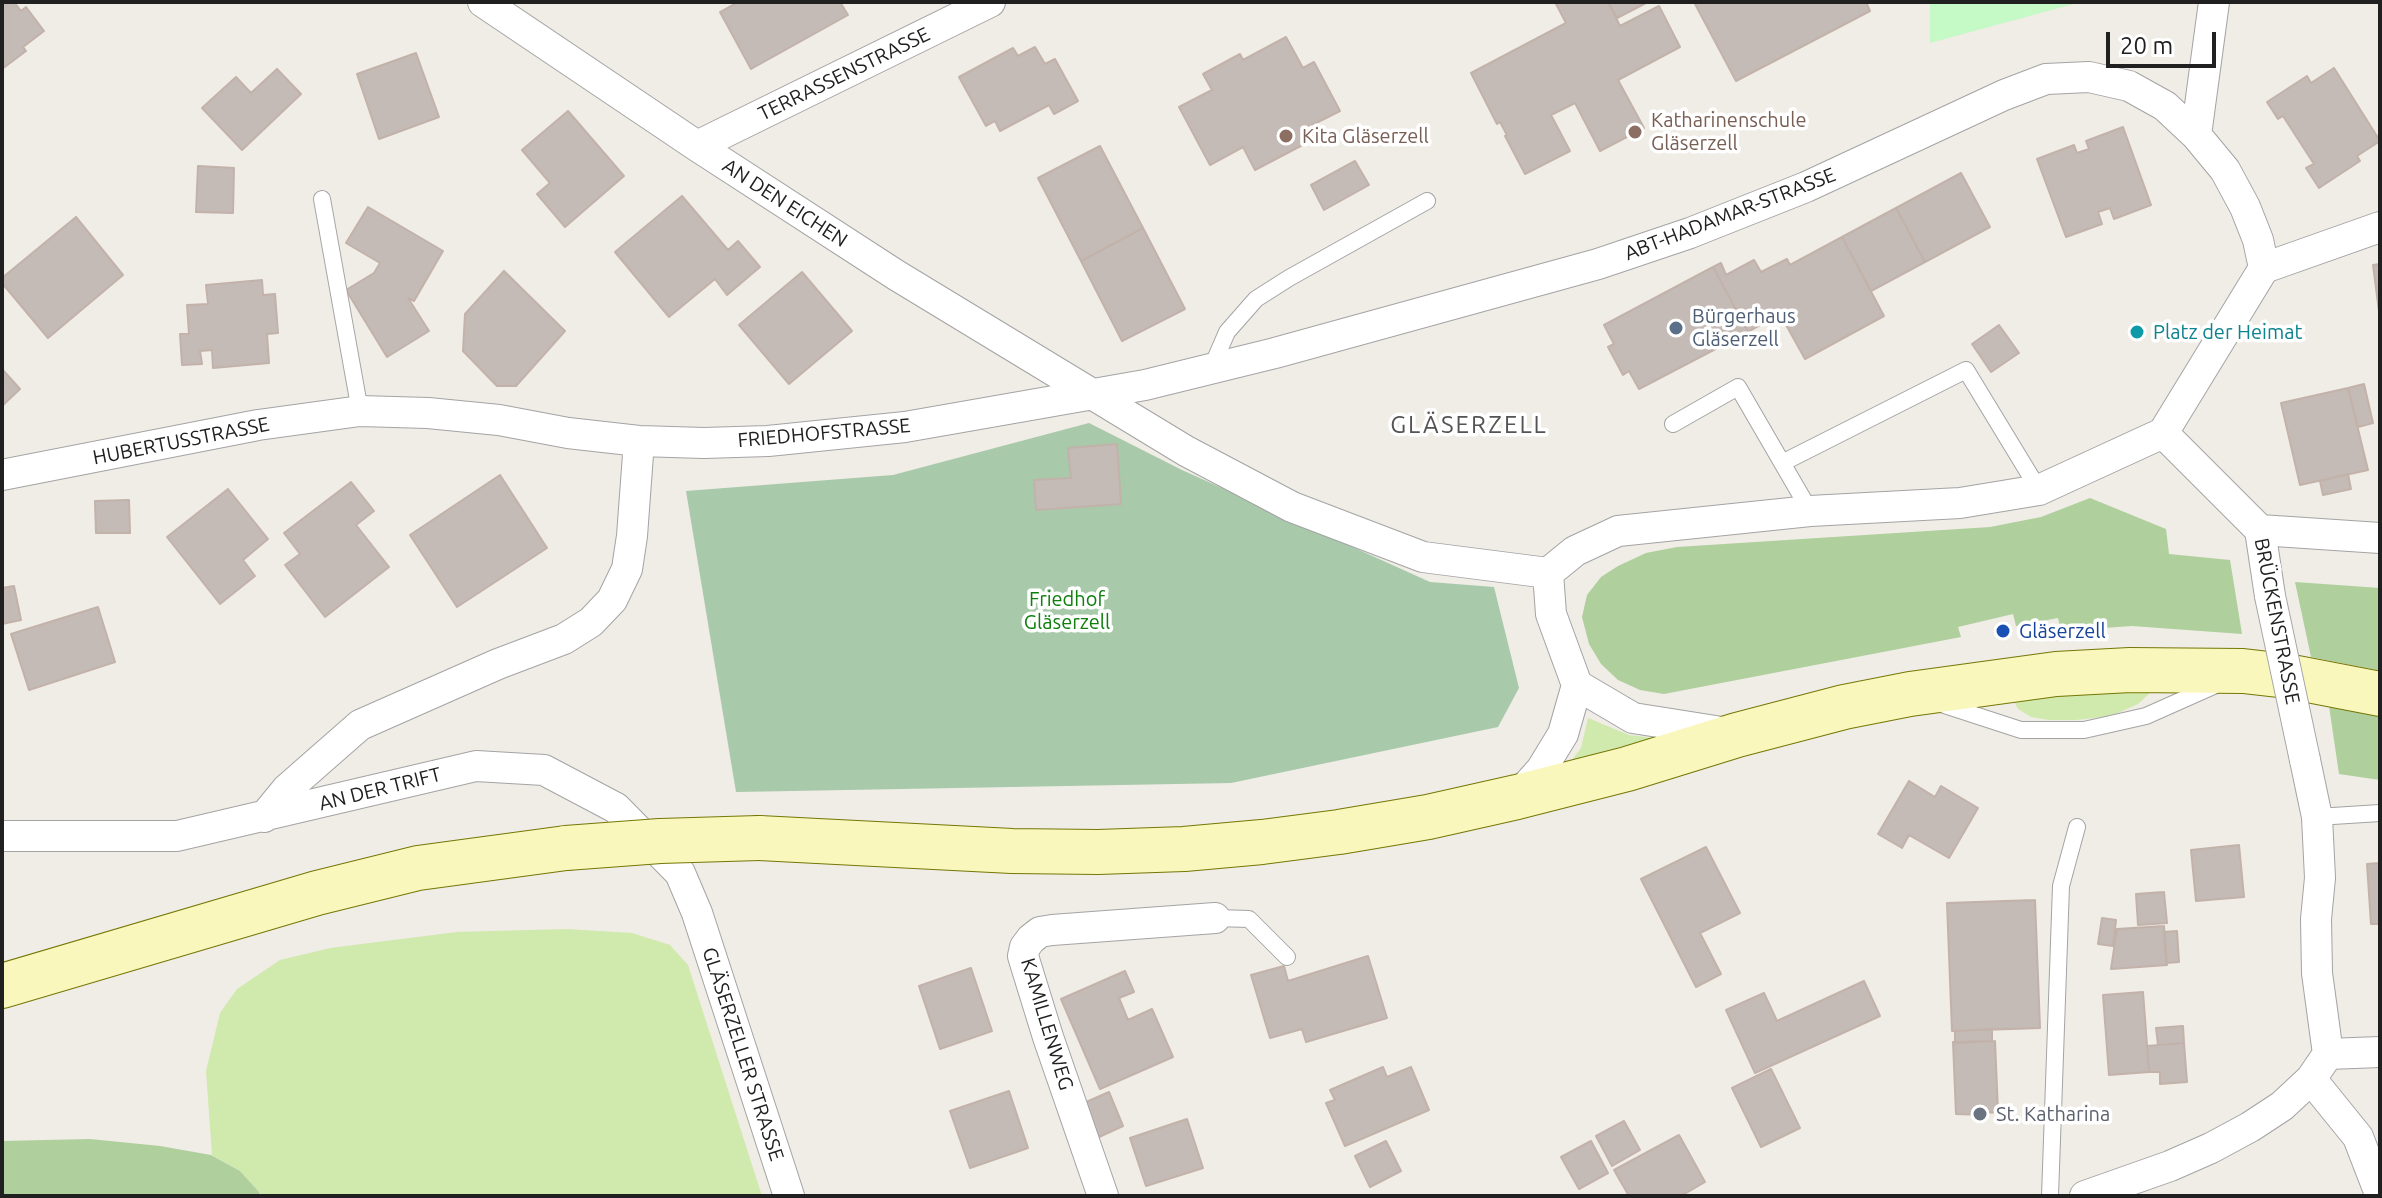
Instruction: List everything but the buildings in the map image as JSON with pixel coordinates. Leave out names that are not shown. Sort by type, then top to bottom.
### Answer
[{"type":"main road","points":[[2,986],[317,893],[418,868],[566,848],[759,838],[1012,851],[1184,849],[1339,832],[1428,817],[1627,769],[1737,735],[1844,707],[1910,694],[2056,674],[2130,670],[2243,671],[2380,694]]},
{"type":"street","name":"AN DEN EICHEN","points":[[483,2],[896,275],[1093,395]]},
{"type":"street","name":"TERRASSENSTRASSE","points":[[697,146],[990,2]]},
{"type":"street","points":[[2196,135],[2214,2]]},
{"type":"street","name":"ABT-HADAMAR-STRASSE","points":[[1093,395],[1211,369],[1598,264],[1690,233],[1806,187],[2004,95],[2046,79],[2089,77],[2129,86],[2165,106],[2196,135],[2225,170],[2245,207],[2258,240],[2264,268]]},
{"type":"street","points":[[1093,395],[1186,451],[1292,507],[1423,557],[1548,573],[1575,551],[1618,531],[1810,511],[1960,503],[2039,490],[2163,433],[2264,268],[2380,227]]},
{"type":"street","name":"FRIEDHOFSTRASSE","points":[[639,441],[768,441],[905,427],[1093,395]]},
{"type":"street","name":"HUBERTUSSTRASSE","points":[[2,475],[258,425],[360,411],[499,420],[568,433],[639,441]]},
{"type":"street","name":"BRÜCKENSTRASSE","points":[[2163,433],[2260,530],[2270,596],[2317,817],[2320,878],[2316,919],[2319,1067]]},
{"type":"street","points":[[264,817],[287,789],[360,725],[498,664],[564,639],[591,622],[612,600],[627,569],[639,441]]},
{"type":"street","points":[[2260,530],[2380,538]]},
{"type":"street","points":[[1517,797],[1541,770],[1563,734],[1577,685],[1551,614],[1548,573]]},
{"type":"street","points":[[1577,685],[1633,718],[1737,735]]},
{"type":"street","name":"AN DER TRIFT","points":[[2,836],[177,836],[476,766],[544,770],[616,808],[680,873],[697,913]]},
{"type":"street","name":"GLÄSERZELLER STRASSE","points":[[697,913],[789,1196]]},
{"type":"street","name":"KAMILLENWEG","points":[[1103,1196],[1048,1037],[1023,956],[1025,947],[1040,932],[1052,930],[1215,918]]},
{"type":"street","points":[[2085,1196],[2170,1166],[2250,1127],[2282,1106],[2319,1067],[2380,1052]]},
{"type":"street","points":[[2319,1067],[2358,1137],[2380,1194]]},
{"type":"lane","points":[[322,199],[360,411]]},
{"type":"lane","points":[[1211,369],[1227,332],[1256,299],[1427,201]]},
{"type":"lane","points":[[1782,463],[1966,370],[2039,490]]},
{"type":"lane","points":[[1673,424],[1738,387],[1810,511]]},
{"type":"lane","points":[[1910,694],[2021,730],[2084,730],[2146,716],[2243,671]]},
{"type":"lane","points":[[2317,817],[2380,813]]},
{"type":"lane","points":[[2050,1196],[2061,886],[2077,827]]},
{"type":"lane","points":[[1215,918],[1249,919],[1287,957]]},
{"type":"green space","points":[[1930,2],[2081,2],[1930,43]]},
{"type":"green space","name":"Friedhof Gläserzell","points":[[1089,423],[1182,470],[1430,582],[1494,587],[1519,688],[1498,727],[1231,783],[736,792],[686,491],[893,475]]},
{"type":"green space","points":[[2090,498],[2166,529],[2169,554],[2230,560],[2242,634],[2132,626],[2061,631],[2058,618],[2016,626],[2013,614],[1958,627],[1961,637],[1664,694],[1640,690],[1618,680],[1601,664],[1589,644],[1582,617],[1587,595],[1601,577],[1646,553],[1677,547],[1990,527],[2041,517]]},
{"type":"green space","points":[[2295,582],[2380,588],[2380,671],[2311,657]]},
{"type":"green space","points":[[2123,686],[2151,692],[2138,704],[2111,716],[2076,720],[2031,717],[2018,709],[2013,699]]},
{"type":"green space","points":[[2329,706],[2380,715],[2380,780],[2339,774]]},
{"type":"green space","points":[[1588,718],[1629,735],[1653,738],[1571,761],[1581,748]]},
{"type":"green space","points":[[566,929],[632,933],[670,945],[688,965],[762,1196],[260,1196],[240,1171],[212,1155],[206,1071],[220,1013],[237,989],[280,960],[330,948],[457,932]]},
{"type":"green space","points":[[90,1139],[211,1155],[240,1171],[260,1196],[2,1196],[2,1141]]},
{"type":"place","name":"Katharinenschule Gläserzell","points":[[1635,132]]},
{"type":"place","name":"Kita Gläserzell","points":[[1286,136]]},
{"type":"place","name":"Bürgerhaus Gläserzell","points":[[1676,328]]},
{"type":"place","name":"Platz der Heimat","points":[[2137,332]]},
{"type":"place","name":"Gläserzell","points":[[2003,631]]},
{"type":"place","name":"St. Katharina","points":[[1980,1114]]},
{"type":"district","name":"GLÄSERZELL","points":[[1469,425]]}]
